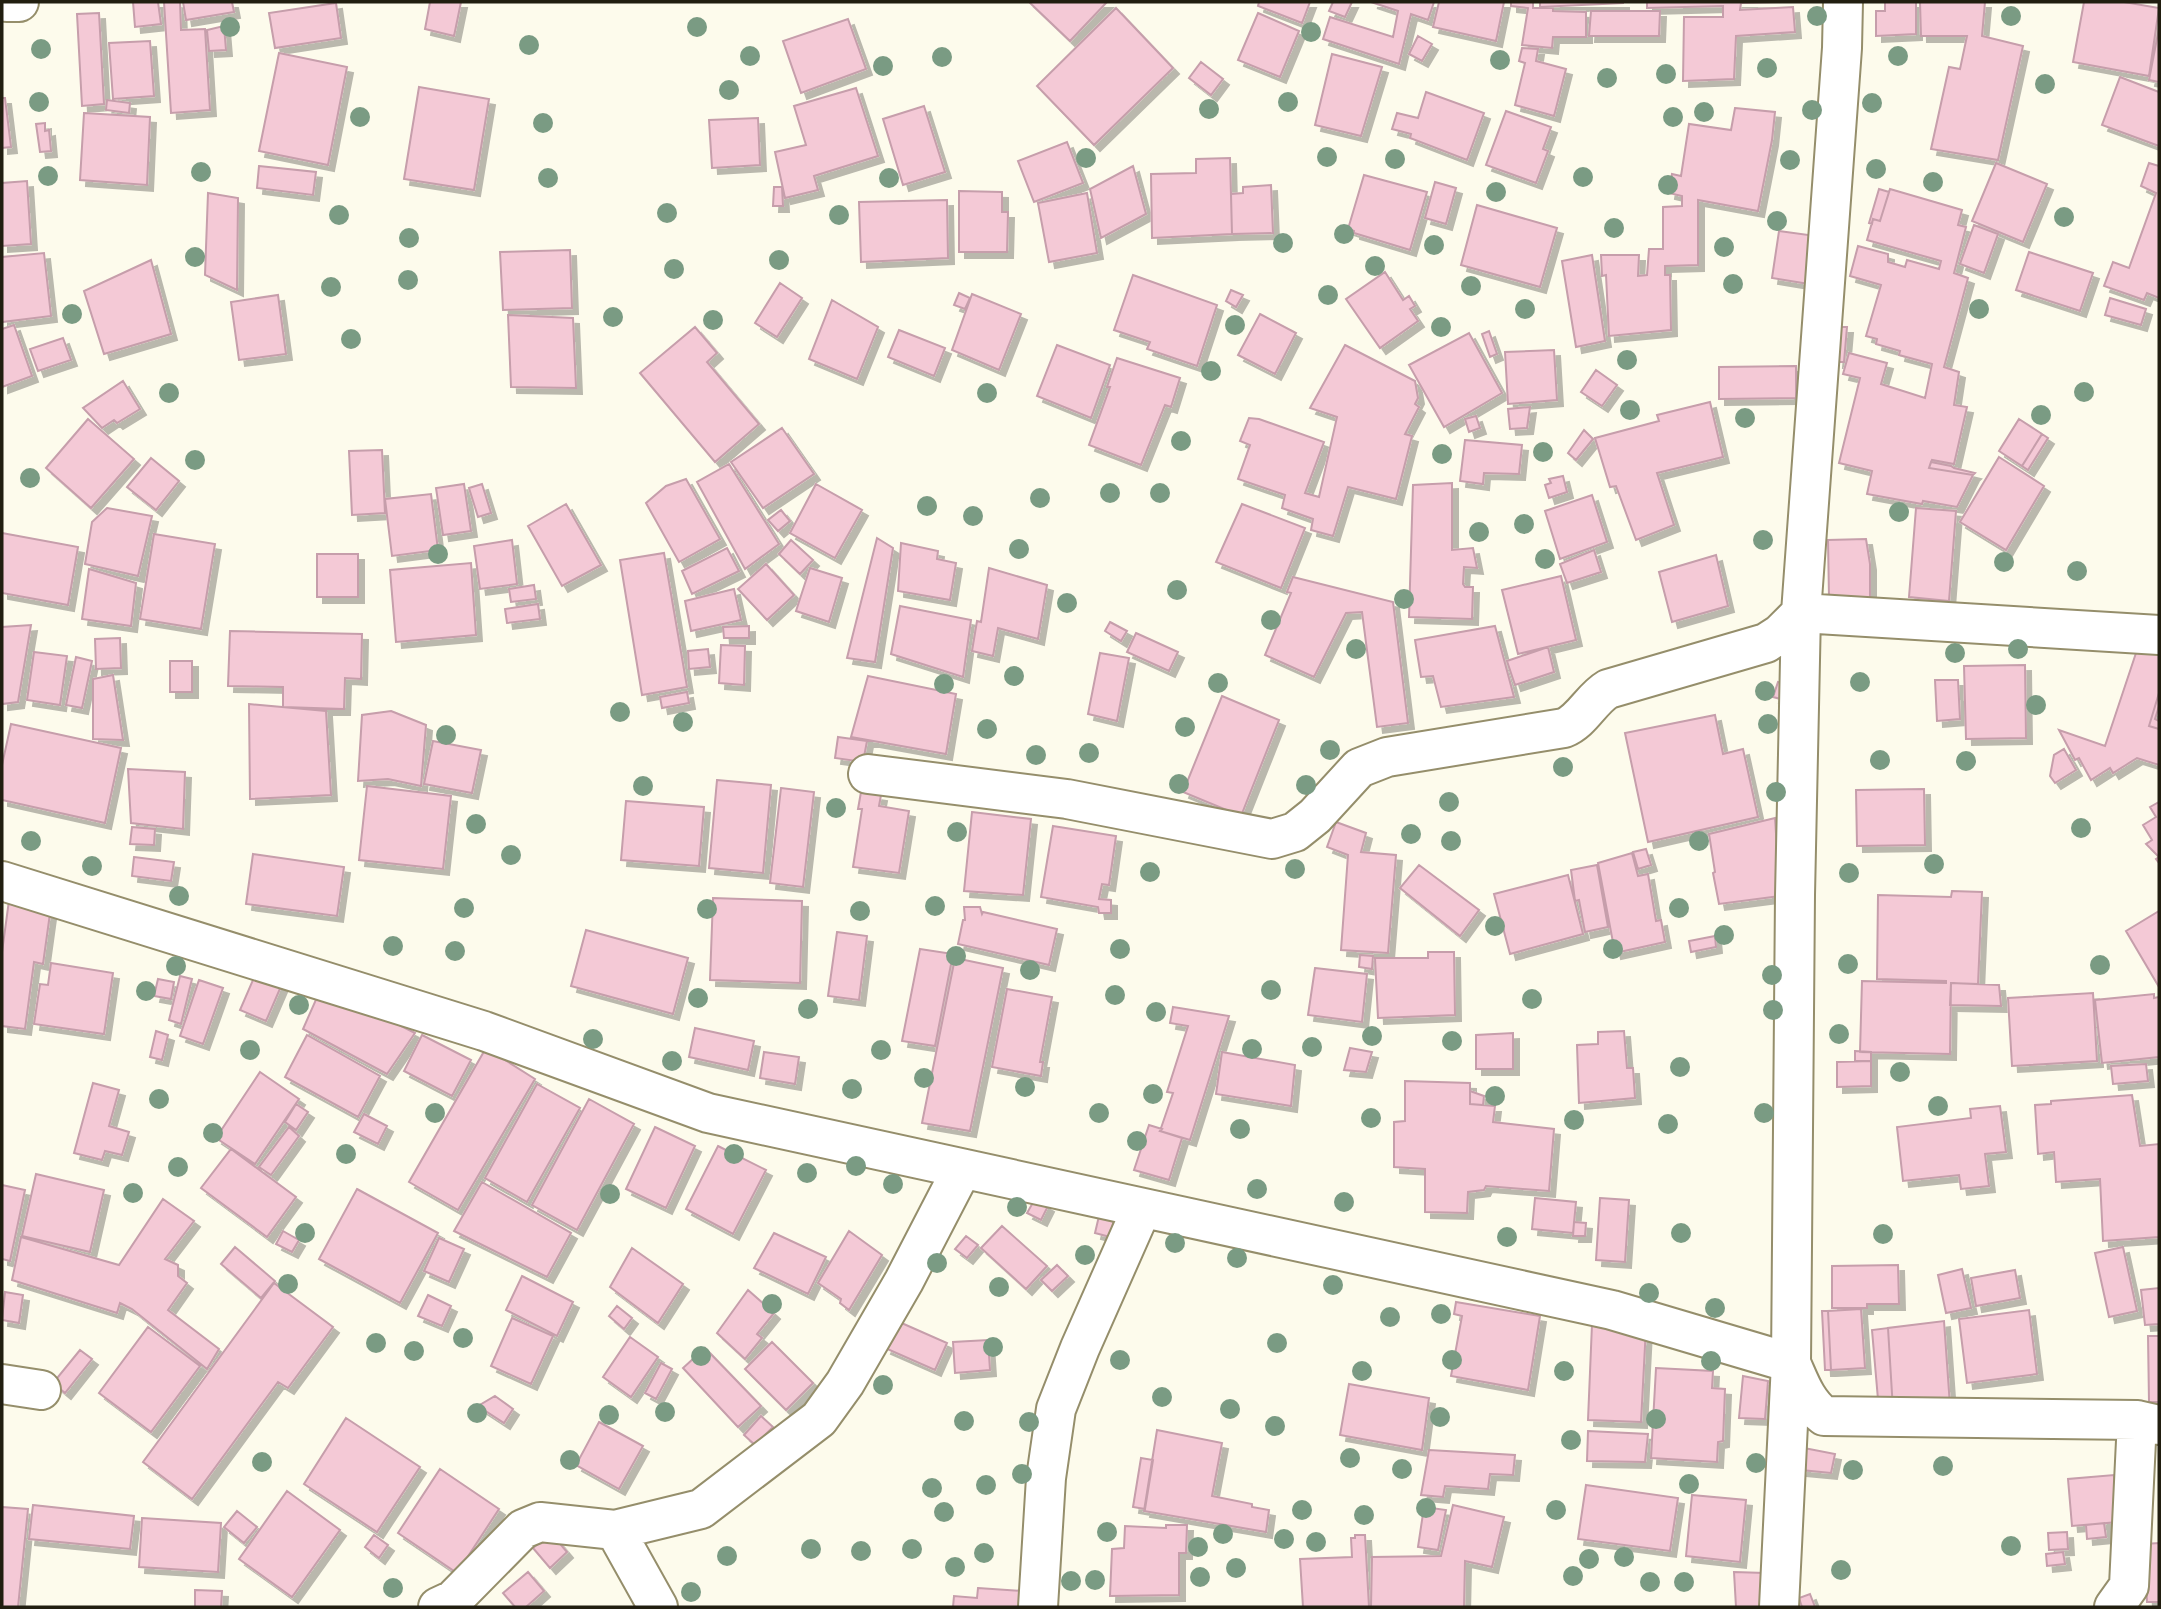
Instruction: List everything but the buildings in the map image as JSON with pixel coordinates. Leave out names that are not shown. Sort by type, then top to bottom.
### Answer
[{"type":"street","points":[[7,2],[19,2]]},
{"type":"street","points":[[1779,1607],[1791,1363],[1795,895],[1801,613],[1842,48],[1843,2]]},
{"type":"street","points":[[868,774],[1067,799],[1272,839],[1295,832],[1315,816],[1359,768],[1387,757],[1564,728],[1571,725],[1600,693],[1608,689],[1766,643],[1780,634],[1801,613],[2159,635]]},
{"type":"street","points":[[2,881],[484,1031],[708,1114],[1612,1310],[1791,1363],[1806,1397],[1824,1416],[2148,1422],[2129,1586],[2114,1607]]},
{"type":"street","points":[[438,1607],[453,1600],[523,1529],[540,1522],[615,1530],[701,1509],[819,1419],[845,1383],[898,1292],[962,1169]]},
{"type":"street","points":[[1038,1607],[1046,1478],[1056,1409],[1142,1208]]},
{"type":"street","points":[[2,1384],[41,1390]]},
{"type":"street","points":[[615,1530],[658,1607]]}]
